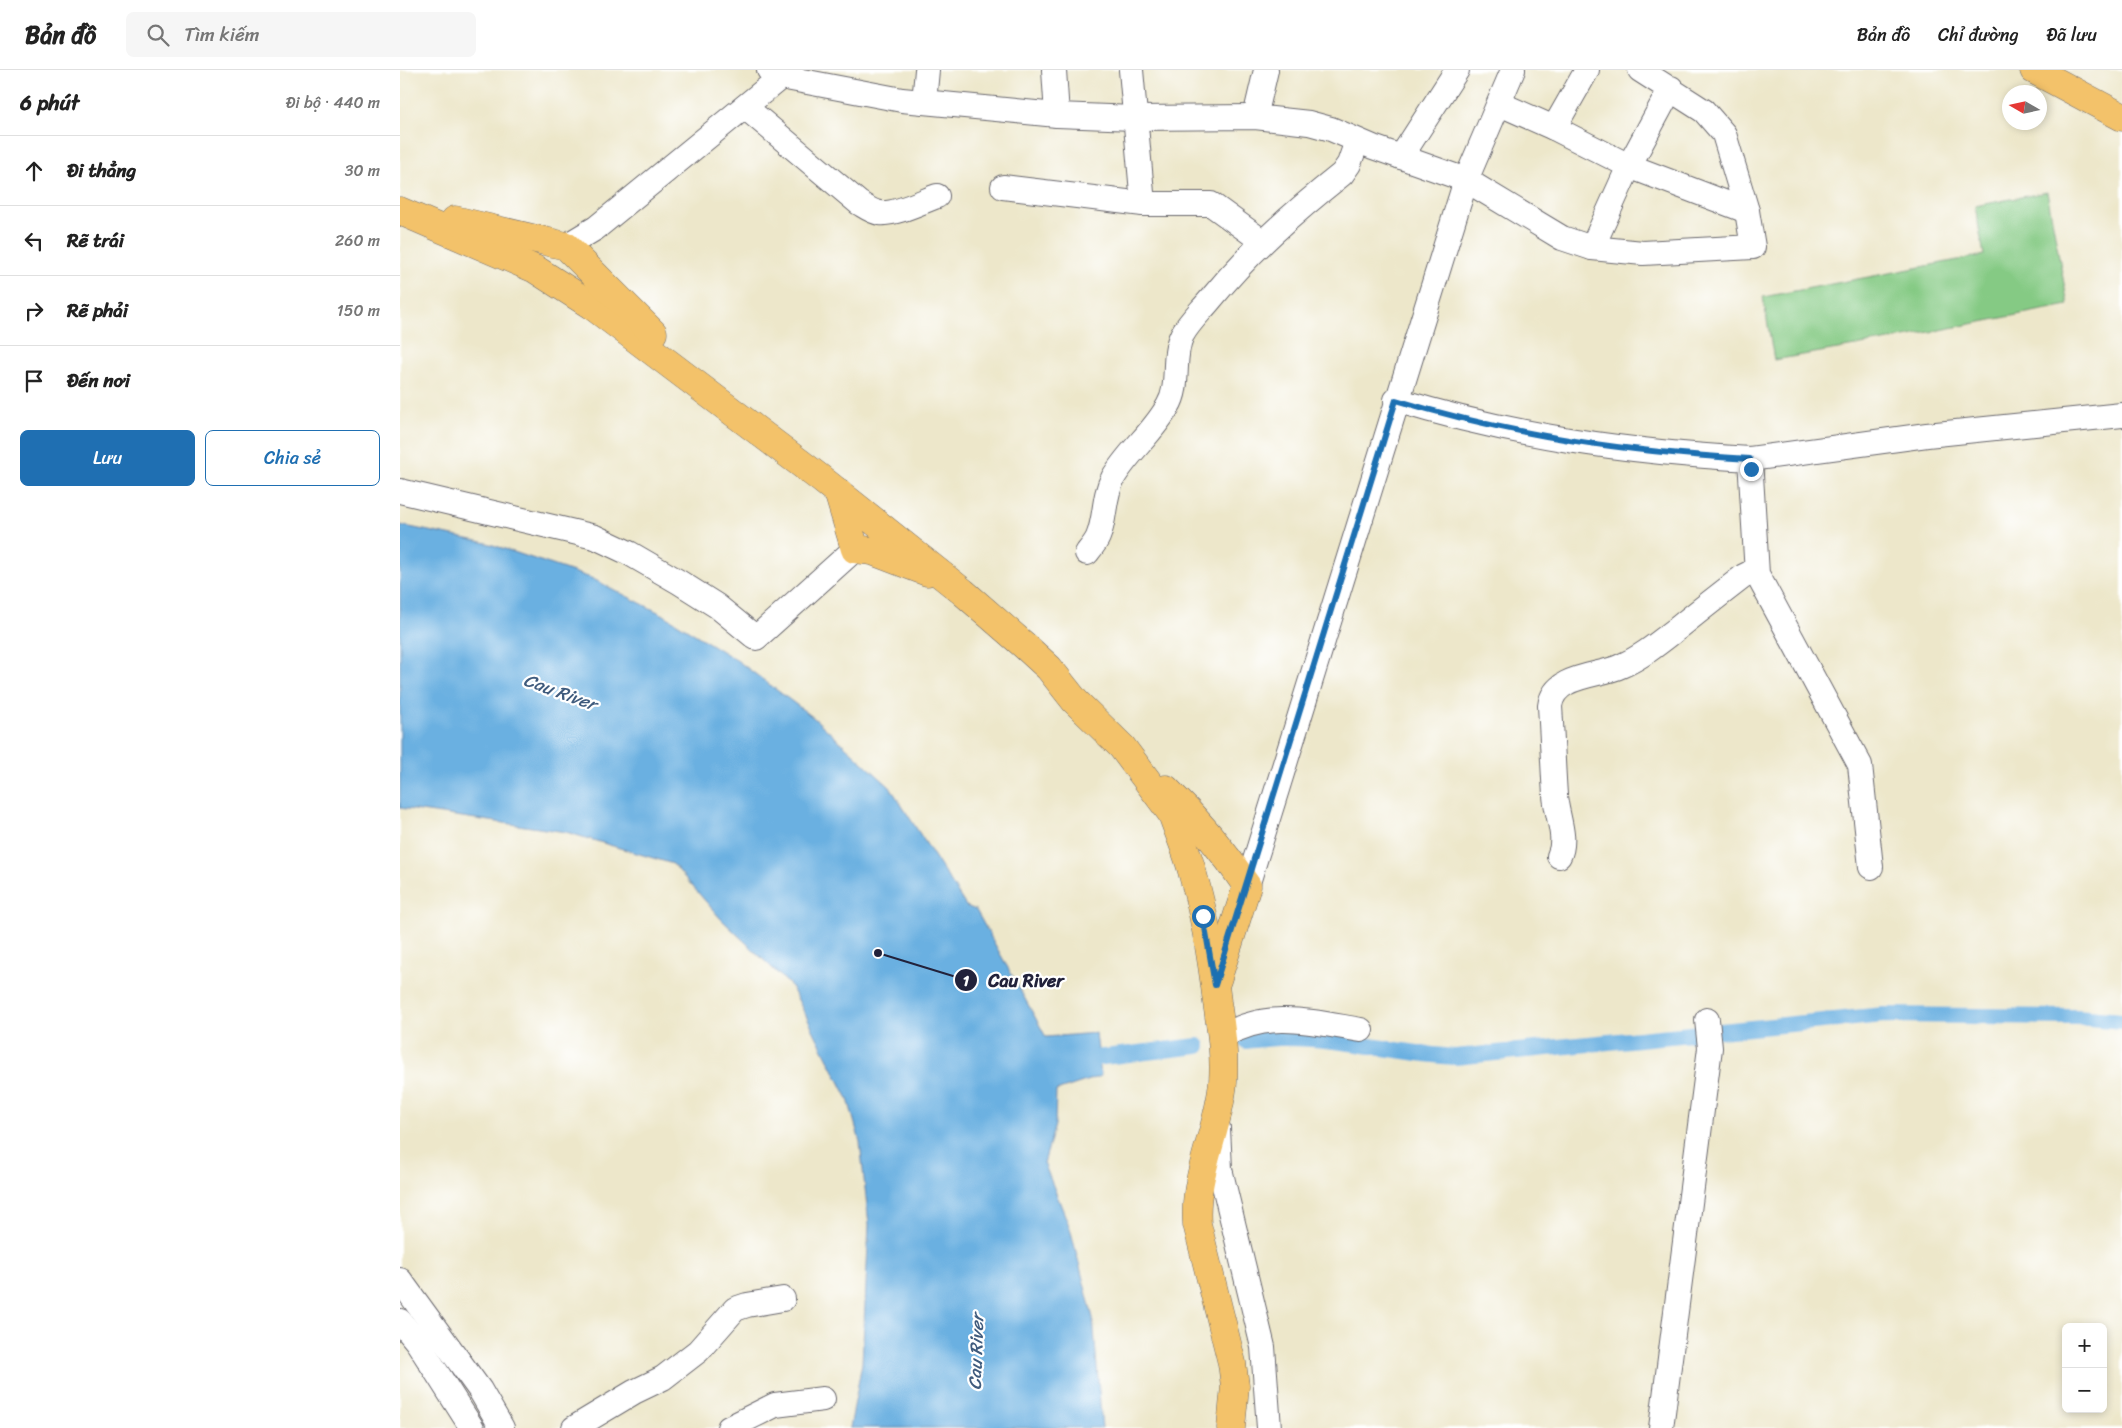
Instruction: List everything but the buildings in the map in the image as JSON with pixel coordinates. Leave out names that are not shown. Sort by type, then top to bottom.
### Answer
[{"type":"main road","points":[[2034,70],[2122,116]]},
{"type":"main road","points":[[400,210],[566,246],[639,320],[675,352],[721,402]]},
{"type":"main road","points":[[400,210],[535,269],[594,307],[838,492],[943,576],[1049,668],[1075,701],[1195,817],[1219,845],[1247,886],[1215,985]]},
{"type":"main road","points":[[838,492],[855,549],[872,552],[914,568],[943,576]]},
{"type":"main road","points":[[1122,747],[1172,814],[1194,876],[1215,985],[1225,1056],[1223,1084],[1218,1114],[1199,1186],[1196,1212],[1197,1224],[1232,1363],[1235,1386],[1231,1428]]},
{"type":"street","points":[[924,102],[927,70]]},
{"type":"street","points":[[1054,70],[1057,115]]},
{"type":"street","points":[[1131,70],[1143,204]]},
{"type":"street","points":[[1255,117],[1266,70]]},
{"type":"street","points":[[1401,157],[1457,70]]},
{"type":"street","points":[[1247,886],[1396,400],[1466,180],[1513,70]]},
{"type":"street","points":[[1554,128],[1587,70]]},
{"type":"street","points":[[566,246],[596,228],[745,106],[789,74],[924,102],[1057,115],[1134,118],[1255,117],[1309,123],[1331,129],[1466,180],[1562,238],[1592,248],[1651,253],[1753,247],[1747,211],[1724,134],[1704,111],[1671,88],[1640,70]]},
{"type":"street","points":[[1592,248],[1630,166],[1671,88]]},
{"type":"street","points":[[1500,104],[1554,128],[1630,166],[1747,211]]},
{"type":"street","points":[[745,106],[859,203],[870,210],[889,213],[937,196]]},
{"type":"street","points":[[1087,553],[1098,537],[1106,500],[1115,474],[1151,432],[1170,404],[1175,382],[1178,346],[1182,336],[1220,288],[1262,241],[1342,174],[1349,164],[1357,140]]},
{"type":"street","points":[[1003,187],[1143,204],[1211,204],[1262,241]]},
{"type":"street","points":[[1396,400],[1485,425],[1569,441],[1635,451],[1750,459],[1927,435],[2122,414]]},
{"type":"street","points":[[1750,459],[1756,570],[1761,583],[1860,765],[1870,867]]},
{"type":"street","points":[[400,491],[595,537],[629,553],[679,582],[717,606],[756,638],[855,549]]},
{"type":"street","points":[[1559,856],[1561,852],[1561,829],[1555,798],[1550,706],[1551,697],[1555,690],[1572,680],[1604,673],[1636,658],[1744,576],[1756,570]]},
{"type":"street","points":[[1222,1037],[1245,1025],[1272,1019],[1361,1030]]},
{"type":"street","points":[[1661,1428],[1710,1048],[1707,1020]]},
{"type":"street","points":[[1218,1114],[1220,1169],[1263,1347],[1270,1428]]},
{"type":"street","points":[[400,1280],[480,1390],[502,1428]]},
{"type":"street","points":[[574,1428],[616,1402],[663,1378],[698,1351],[735,1309],[747,1305],[783,1300]]},
{"type":"street","points":[[400,1321],[418,1343],[465,1426]]},
{"type":"street","points":[[729,1428],[775,1405],[823,1399]]},
{"type":"green space","points":[[2047,192],[2068,305],[1884,341],[1774,360],[1763,297],[1984,255],[1975,206]]},
{"type":"water","name":"Cau River","points":[[400,525],[487,543],[591,578],[664,615],[738,661],[814,718],[890,787],[966,906],[976,910],[1046,1037],[1096,1033],[1101,1076],[1056,1091],[1055,1125],[1044,1163],[1070,1228],[1093,1318],[1102,1428],[850,1428],[862,1363],[869,1225],[860,1142],[848,1099],[791,986],[721,919],[673,864],[566,832],[400,808]]},
{"type":"waterway","points":[[1721,1031],[1884,1015],[2077,1017],[2122,1021]]},
{"type":"waterway","points":[[1246,1041],[1302,1038],[1455,1057],[1701,1033]]},
{"type":"waterway","points":[[1078,1060],[1198,1046]]},
{"type":"place","name":"Cau River","points":[[878,953]]},
{"type":"route","points":[[1203,916],[1215,985],[1396,400],[1448,416],[1494,427],[1569,441],[1635,451],[1750,459],[1751,469]]}]
